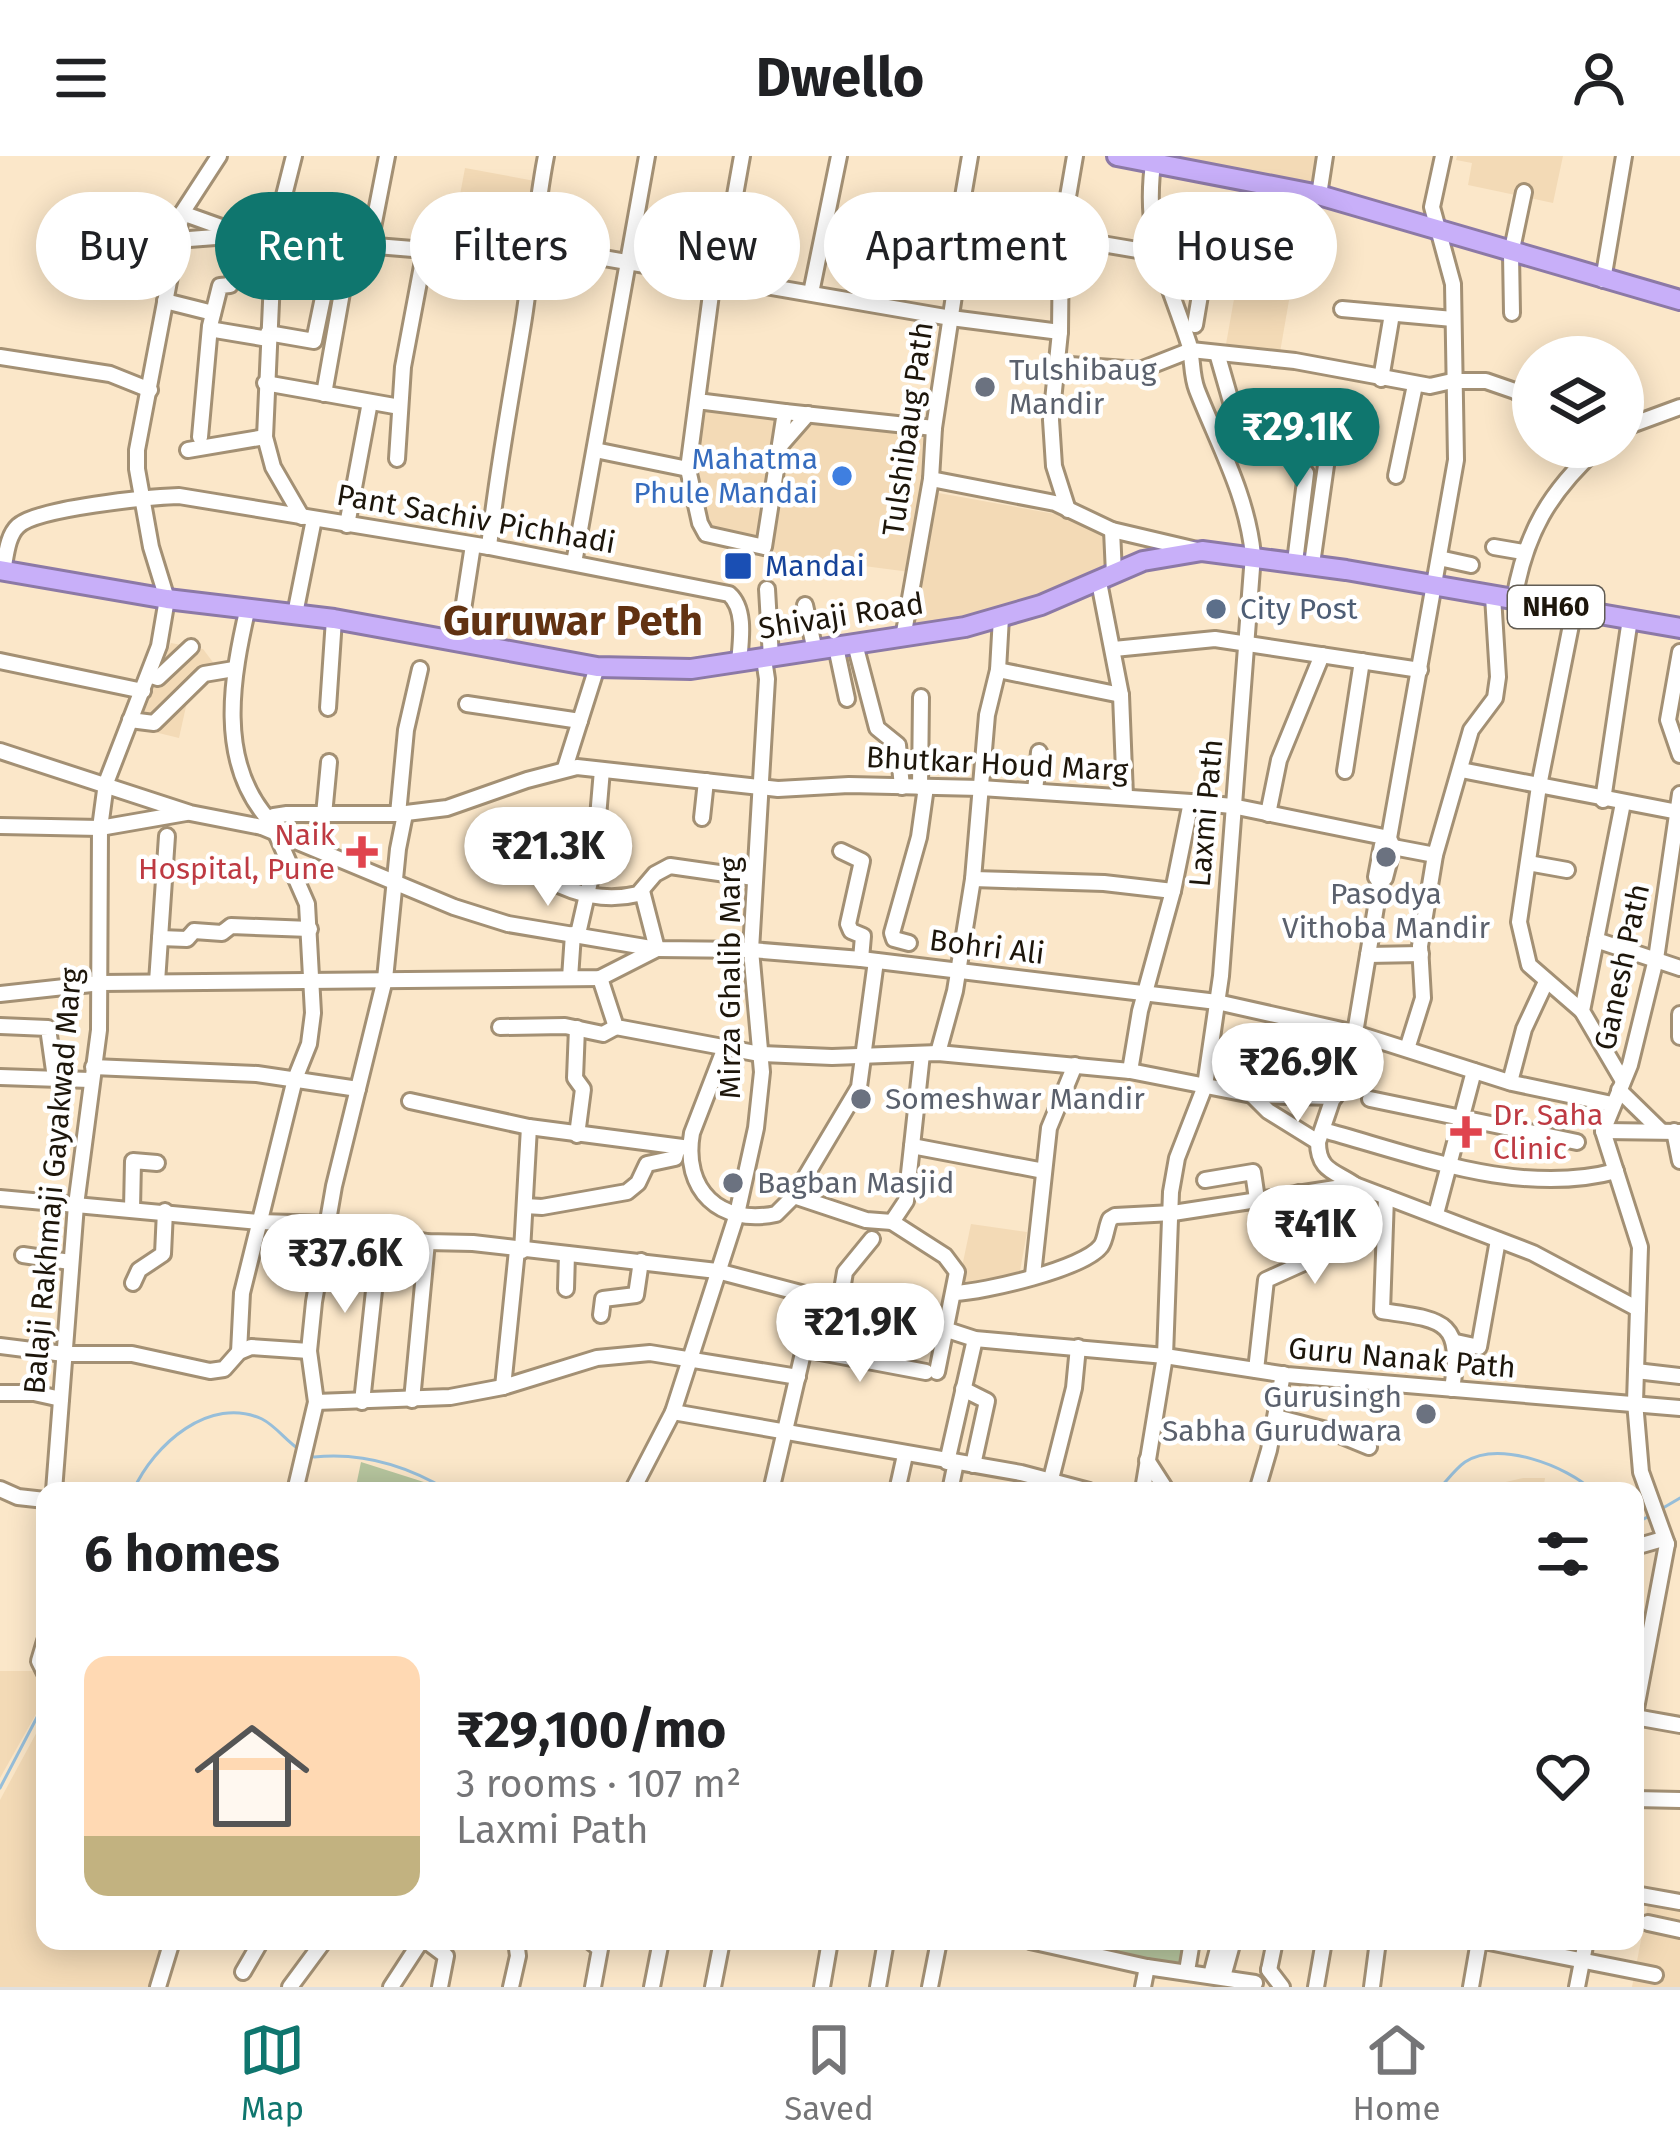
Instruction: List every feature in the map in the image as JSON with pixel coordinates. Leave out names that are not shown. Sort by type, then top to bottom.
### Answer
[{"type":"highway","points":[[1117,156],[1154,158],[1306,192]]},
{"type":"highway","points":[[1337,201],[1680,300]]},
{"type":"highway","name":"Shivaji Road","points":[[2,571],[334,619],[597,667],[657,670],[903,638],[1001,617],[1157,557],[1202,551],[1304,563],[1680,628]]},
{"type":"street","points":[[191,199],[219,156]]},
{"type":"street","points":[[284,192],[293,156]]},
{"type":"street","points":[[380,192],[387,156]]},
{"type":"street","points":[[539,192],[546,156]]},
{"type":"street","points":[[574,563],[647,156]]},
{"type":"street","points":[[735,192],[742,156]]},
{"type":"street","points":[[811,292],[838,156]]},
{"type":"street","name":"Tulshibaug Path","points":[[903,638],[930,483],[955,289],[952,261],[970,156]]},
{"type":"street","points":[[1069,192],[1076,156]]},
{"type":"street","points":[[1319,192],[1325,156]]},
{"type":"street","points":[[1443,156],[1432,207],[1453,284],[1456,460],[1355,1033],[1320,1136],[1319,1160],[1355,1185],[1578,1274],[1638,1309]]},
{"type":"street","points":[[1603,280],[1624,156]]},
{"type":"street","name":"Laxmi Path","points":[[1149,192],[1154,158]]},
{"type":"street","points":[[1512,313],[1511,254],[1524,192]]},
{"type":"street","points":[[610,261],[634,265]]},
{"type":"street","points":[[800,290],[1060,332]]},
{"type":"street","points":[[200,437],[216,300]]},
{"type":"street","points":[[271,300],[265,437],[273,467],[308,518],[296,614]]},
{"type":"street","points":[[214,330],[314,341],[322,300]]},
{"type":"street","points":[[324,394],[341,300]]},
{"type":"street","points":[[397,459],[417,300]]},
{"type":"street","points":[[458,642],[497,466],[525,300]]},
{"type":"street","points":[[714,300],[688,470],[706,534],[764,548],[784,412]]},
{"type":"street","points":[[1060,300],[1052,456],[1065,510]]},
{"type":"street","name":"Laxmi Path","points":[[1149,1482],[1147,1460],[1165,1356],[1171,1192],[1177,1158],[1205,1086],[1217,1002],[1253,556],[1249,516],[1194,383],[1191,350],[1172,300]]},
{"type":"street","points":[[1195,325],[1199,300]]},
{"type":"street","points":[[167,598],[158,578],[137,450],[165,302],[213,313]]},
{"type":"street","points":[[1342,309],[1453,319]]},
{"type":"street","points":[[1381,379],[1392,314]]},
{"type":"street","points":[[1056,364],[1140,370],[1191,350],[1312,364],[1415,385],[1486,382],[1512,390]]},
{"type":"street","points":[[1216,436],[1238,426],[1217,353]]},
{"type":"street","points":[[0,357],[110,374],[151,390]]},
{"type":"street","points":[[265,383],[400,407]]},
{"type":"street","points":[[1396,476],[1415,385]]},
{"type":"street","points":[[697,401],[934,428]]},
{"type":"street","points":[[347,525],[370,402]]},
{"type":"street","points":[[1644,420],[1680,407]]},
{"type":"street","points":[[780,446],[808,414]]},
{"type":"street","points":[[1304,563],[1332,423]]},
{"type":"street","points":[[188,450],[265,437]]},
{"type":"street","points":[[595,450],[688,470]]},
{"type":"street","points":[[1514,600],[1523,552],[1540,515],[1577,468]]},
{"type":"street","points":[[1304,563],[1306,473]]},
{"type":"street","points":[[930,483],[1055,503],[1112,530],[1202,551]]},
{"type":"street","name":"Pant Sachiv Pichhadi","points":[[2,571],[10,537],[26,521],[142,497],[178,496],[481,546],[729,594],[739,608],[739,662]]},
{"type":"street","points":[[1112,530],[1106,578],[1121,695],[1125,796]]},
{"type":"street","points":[[1494,547],[1523,552]]},
{"type":"street","points":[[1439,558],[1471,565]]},
{"type":"street","name":"Mirza Ghalib Marg","points":[[638,1482],[673,1412],[737,1214],[756,1128],[760,1054],[751,950],[768,658],[767,589]]},
{"type":"street","points":[[1407,1049],[1423,998],[1421,954],[1435,855],[1471,730],[1495,698],[1493,596]]},
{"type":"street","name":"Balaji Rakhmaji Gayakwad Marg","points":[[55,1482],[70,1262],[101,982],[100,828],[106,783],[160,646],[167,598]]},
{"type":"street","points":[[805,604],[815,651]]},
{"type":"street","points":[[239,1352],[239,1311],[295,1079],[309,1043],[313,981],[307,904],[256,806],[241,767],[232,718],[234,669],[248,607]]},
{"type":"street","points":[[1574,610],[1539,786],[1519,935],[1528,965],[1582,1011],[1618,1092],[1672,1131],[1680,1161]]},
{"type":"street","points":[[892,1222],[906,1201],[930,1054],[960,970],[1001,617]]},
{"type":"street","points":[[328,708],[334,619]]},
{"type":"street","points":[[1603,800],[1630,619]]},
{"type":"street","points":[[1114,649],[1215,639],[1420,670]]},
{"type":"street","points":[[846,646],[847,699]]},
{"type":"street","points":[[846,646],[877,728],[898,746],[902,787]]},
{"type":"street","points":[[0,661],[146,683],[191,647]]},
{"type":"street","points":[[1680,652],[1668,720],[1680,755]]},
{"type":"street","points":[[1268,814],[1279,760],[1322,655]]},
{"type":"street","points":[[1345,771],[1362,661]]},
{"type":"street","points":[[269,826],[287,814],[402,814],[469,802],[565,768],[597,667]]},
{"type":"street","points":[[130,720],[154,723],[204,674],[234,669]]},
{"type":"street","points":[[297,1482],[316,1402],[309,1351],[328,1224],[385,979],[406,730],[420,670]]},
{"type":"street","points":[[998,670],[1121,695]]},
{"type":"street","points":[[893,963],[903,941],[892,933],[919,837],[921,697]]},
{"type":"street","points":[[467,704],[580,721]]},
{"type":"street","points":[[0,751],[190,813],[269,826],[478,916],[657,950]]},
{"type":"street","points":[[1034,791],[1039,752]]},
{"type":"street","points":[[324,814],[329,762]]},
{"type":"street","name":"Bhutkar Houd Marg","points":[[565,768],[759,787],[981,788],[1232,806],[1435,855]]},
{"type":"street","points":[[570,979],[576,934],[589,895],[602,770]]},
{"type":"street","points":[[1460,770],[1678,812]]},
{"type":"street","points":[[702,818],[706,781]]},
{"type":"street","name":"Ganesh Path","points":[[1603,1131],[1630,1065],[1656,959],[1674,878],[1680,794]]},
{"type":"street","points":[[1130,1071],[1191,802]]},
{"type":"street","points":[[1582,1011],[1623,803]]},
{"type":"street","points":[[0,826],[100,828],[190,813]]},
{"type":"street","points":[[158,982],[167,836]]},
{"type":"street","points":[[683,1147],[702,1195],[718,1208],[737,1214],[776,1214],[794,1196],[853,1101],[865,1054],[868,960],[863,936],[848,924],[862,861],[841,851]]},
{"type":"street","points":[[1528,863],[1567,870]]},
{"type":"street","points":[[529,868],[556,885],[589,895],[625,898],[642,891],[655,874],[670,866],[754,878]]},
{"type":"street","points":[[973,878],[1173,891]]},
{"type":"street","points":[[642,891],[657,950]]},
{"type":"street","points":[[160,938],[187,939],[194,932],[222,933],[231,926],[310,929]]},
{"type":"street","points":[[1596,940],[1680,968]]},
{"type":"street","points":[[0,994],[101,982],[600,978],[657,950]]},
{"type":"street","name":"Bohri Ali","points":[[657,950],[751,950],[868,960],[1217,1002],[1355,1033],[1510,1082],[1618,1092]]},
{"type":"street","points":[[1368,955],[1421,954]]},
{"type":"street","points":[[600,978],[616,1027]]},
{"type":"street","points":[[1510,1082],[1524,1029],[1546,984]]},
{"type":"street","points":[[1680,1014],[1680,1037]]},
{"type":"street","points":[[0,1026],[48,1028],[55,1078]]},
{"type":"street","points":[[500,1027],[577,1028],[603,1034],[616,1027],[760,1054],[930,1054],[1075,1065],[1252,1095],[1335,1097]]},
{"type":"street","points":[[577,1028],[575,1078],[583,1089],[577,1135]]},
{"type":"street","points":[[525,1206],[627,1192],[638,1183],[647,1164],[675,1158],[724,1050]]},
{"type":"street","points":[[1033,1275],[1048,1110],[1075,1065]]},
{"type":"street","points":[[0,1077],[217,1071],[358,1089]]},
{"type":"street","points":[[1436,1214],[1474,1071]]},
{"type":"street","points":[[1252,1095],[1268,1111],[1320,1136],[1450,1165],[1514,1177],[1594,1177],[1616,1171]]},
{"type":"street","points":[[1370,1099],[1577,1142]]},
{"type":"street","points":[[410,1101],[529,1127],[683,1147]]},
{"type":"street","points":[[503,1387],[525,1206],[529,1127]]},
{"type":"street","points":[[1644,1639],[1667,1542],[1641,1472],[1635,1402],[1640,1247],[1603,1131],[1672,1131]]},
{"type":"street","points":[[912,1146],[1044,1171]]},
{"type":"street","points":[[132,1209],[133,1161],[157,1163]]},
{"type":"street","points":[[1205,1180],[1252,1172],[1257,1199]]},
{"type":"street","points":[[955,1293],[990,1291],[1073,1263],[1097,1250],[1109,1219],[1115,1216],[1173,1213],[1355,1185]]},
{"type":"street","points":[[1266,1280],[1306,1262],[1299,1193]]},
{"type":"street","points":[[794,1196],[834,1212],[892,1222],[952,1263],[957,1272],[932,1372],[804,1349]]},
{"type":"street","points":[[1386,1197],[1382,1311],[1443,1325],[1456,1342],[1479,1347],[1498,1240]]},
{"type":"street","name":"Guru Nanak Path","points":[[0,1198],[328,1224],[427,1242],[717,1271],[816,1298],[889,1311],[975,1339],[1165,1356],[1283,1374],[1680,1408]]},
{"type":"street","points":[[133,1283],[139,1270],[163,1254],[165,1211]]},
{"type":"street","points":[[362,1402],[380,1235]]},
{"type":"street","points":[[840,1302],[845,1272],[872,1239]]},
{"type":"street","points":[[412,1400],[427,1242]]},
{"type":"street","points":[[566,1289],[567,1254]]},
{"type":"street","points":[[22,1255],[70,1262]]},
{"type":"street","points":[[601,1315],[603,1299],[637,1295],[641,1261]]},
{"type":"street","points":[[1252,1264],[1266,1280],[1256,1370]]},
{"type":"street","points":[[773,1482],[816,1298]]},
{"type":"street","points":[[950,1482],[975,1339]]},
{"type":"street","points":[[1452,1389],[1456,1342]]},
{"type":"street","points":[[0,1346],[64,1354],[132,1354],[210,1371],[224,1369],[239,1352],[270,1346],[309,1351]]},
{"type":"street","points":[[1050,1482],[1074,1388],[1078,1347]]},
{"type":"street","points":[[316,1402],[412,1400],[503,1387],[597,1358],[650,1353],[798,1378]]},
{"type":"street","points":[[1636,1371],[1680,1376]]},
{"type":"street","points":[[1259,1482],[1283,1374]]},
{"type":"street","points":[[963,1389],[987,1401],[973,1465]]},
{"type":"street","points":[[0,1393],[61,1399]]},
{"type":"street","points":[[673,1412],[973,1465],[1035,1482]]},
{"type":"street","points":[[1276,1417],[1370,1447]]},
{"type":"street","points":[[899,1482],[905,1455]]},
{"type":"street","points":[[1147,1460],[1161,1482]]},
{"type":"street","points":[[0,1489],[36,1499]]},
{"type":"street","points":[[1644,1718],[1680,1725]]},
{"type":"street","points":[[1644,1799],[1680,1799]]},
{"type":"street","points":[[1644,1896],[1680,1902]]},
{"type":"street","points":[[1648,1924],[1680,1930]]},
{"type":"street","points":[[158,1987],[169,1950]]},
{"type":"street","points":[[243,1972],[256,1950]]},
{"type":"street","points":[[290,1987],[317,1950]]},
{"type":"street","points":[[391,1987],[417,1950]]},
{"type":"street","points":[[437,1950],[446,1956],[440,1987]]},
{"type":"street","points":[[511,1987],[515,1950]]},
{"type":"street","points":[[593,1987],[600,1950]]},
{"type":"street","points":[[652,1987],[659,1950]]},
{"type":"street","points":[[713,1987],[720,1950]]},
{"type":"street","points":[[821,1987],[828,1950]]},
{"type":"street","points":[[878,1987],[884,1950]]},
{"type":"street","points":[[929,1987],[937,1950]]},
{"type":"street","points":[[1072,1950],[1257,1985],[1269,1970],[1273,1950]]},
{"type":"street","points":[[1205,1977],[1226,1950]]},
{"type":"street","points":[[1316,1987],[1322,1950]]},
{"type":"street","points":[[1372,1987],[1377,1950]]},
{"type":"street","points":[[1471,1987],[1480,1950]]},
{"type":"street","points":[[1532,1950],[1655,1975]]},
{"type":"street","points":[[1577,1987],[1584,1950]]},
{"type":"street","points":[[1143,1987],[1147,1966]]},
{"type":"street","points":[[1269,1970],[1284,1987]]},
{"type":"shaded area","points":[[1158,156],[1321,156],[1315,188]]},
{"type":"shaded area","points":[[1457,156],[1563,156],[1553,203],[1468,185],[1472,163],[1456,160]]},
{"type":"shaded area","points":[[465,168],[535,181],[533,192],[461,192]]},
{"type":"shaded area","points":[[1234,300],[1289,300],[1279,358],[1225,350]]},
{"type":"shaded area","points":[[695,390],[785,407],[933,424],[910,572],[748,551],[700,537],[689,497]]},
{"type":"shaded area","points":[[933,492],[1066,516],[1107,532],[1108,574],[1001,612],[917,631],[911,605]]},
{"type":"shaded area","points":[[171,643],[203,649],[215,665],[187,702],[179,738],[138,728]]},
{"type":"shaded area","points":[[971,1224],[1027,1232],[1020,1271],[958,1286]]},
{"type":"shaded area","points":[[1523,1478],[1545,1478],[1544,1482],[1506,1482]]},
{"type":"shaded area","points":[[0,1671],[36,1671],[36,1714],[0,1778]]},
{"type":"shaded area","points":[[36,1734],[36,1950],[166,1950],[154,1987],[0,1987],[0,1800]]},
{"type":"shaded area","points":[[1648,1904],[1680,1909],[1680,1987],[1632,1987],[1639,1950],[1644,1950]]},
{"type":"green space","points":[[361,1462],[424,1482],[357,1482]]},
{"type":"green space","points":[[1107,1950],[1188,1950],[1185,1967]]},
{"type":"waterway","points":[[138,1482],[169,1441],[186,1428],[223,1414],[262,1419],[300,1450]]},
{"type":"waterway","points":[[308,1454],[384,1463],[432,1482]]},
{"type":"waterway","points":[[1445,1482],[1465,1462],[1496,1454],[1532,1459],[1581,1482]]},
{"type":"waterway","points":[[1663,1508],[1680,1498]]},
{"type":"waterway","points":[[1644,1519],[1649,1516]]},
{"type":"waterway","points":[[0,1788],[36,1719]]},
{"type":"place","name":"Tulshibaug Mandir","points":[[985,387]]},
{"type":"place","name":"Mahatma Phule Mandai","points":[[842,476]]},
{"type":"place","name":"Mandai","points":[[738,566]]},
{"type":"place","name":"City Post","points":[[1216,609]]},
{"type":"place","name":"Naik Hospital, Pune","points":[[362,852]]},
{"type":"place","name":"Pasodya Vithoba Mandir","points":[[1386,857]]},
{"type":"place","name":"Someshwar Mandir","points":[[861,1099]]},
{"type":"place","name":"Dr. Saha Clinic","points":[[1466,1132]]},
{"type":"place","name":"Bagban Masjid","points":[[733,1183]]},
{"type":"place","name":"Gurusingh Sabha Gurudwara","points":[[1426,1414]]},
{"type":"district","name":"Guruwar Peth","points":[[573,620]]}]
